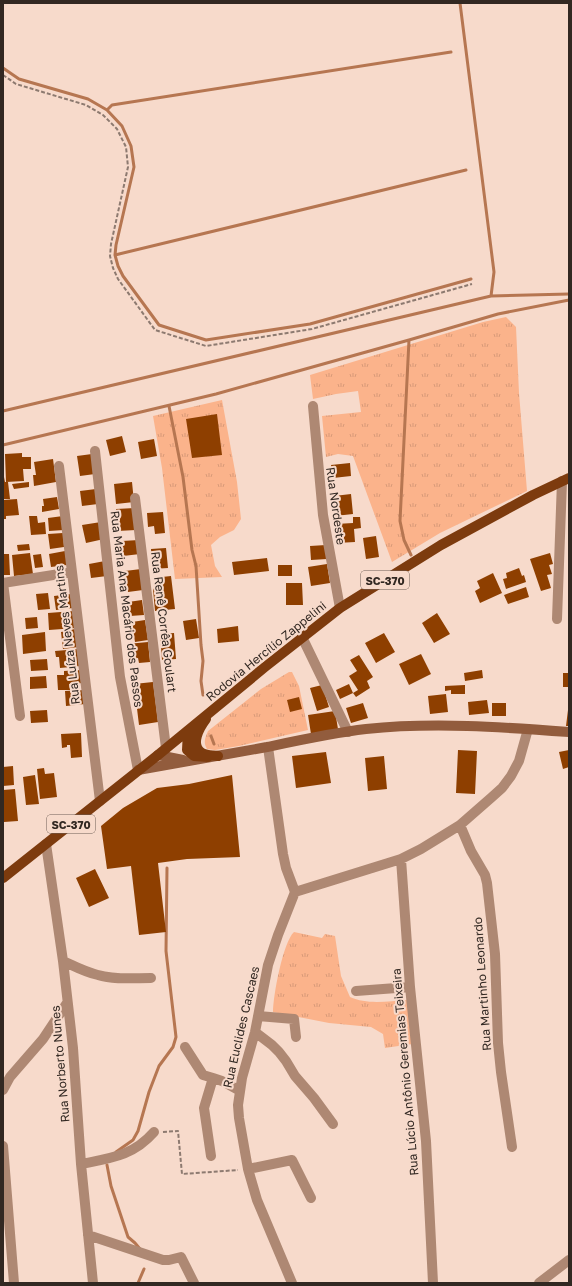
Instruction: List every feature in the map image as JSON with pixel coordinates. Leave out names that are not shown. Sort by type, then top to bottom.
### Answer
[{"type":"main road","name":"Rodovia Hercílio Zappelini","points":[[3,878],[340,608],[441,545],[533,494],[565,480]]},
{"type":"main road","points":[[217,707],[201,726],[196,740],[198,749],[202,753],[218,756]]},
{"type":"main road","points":[[188,730],[186,748],[191,754],[200,757],[218,756]]},
{"type":"street","name":"Rua Nordeste","points":[[313,406],[323,515],[340,608]]},
{"type":"street","name":"Rua Maria Ana Macário dos Passos","points":[[95,451],[120,677],[138,770]]},
{"type":"street","name":"Rua Luíza Neves Martins","points":[[59,466],[100,801]]},
{"type":"street","points":[[557,620],[565,480]]},
{"type":"street","name":"Rua Renê Corrêa Goulart","points":[[136,498],[166,748]]},
{"type":"street","points":[[20,716],[3,583],[72,572]]},
{"type":"street","points":[[302,637],[348,732]]},
{"type":"street","points":[[138,770],[268,747],[322,735],[412,726],[528,729],[569,732]]},
{"type":"street","points":[[268,747],[283,854],[286,868],[295,892],[401,859],[421,849],[460,824],[502,788],[511,776],[518,761],[528,729]]},
{"type":"street","points":[[158,755],[189,761]]},
{"type":"street","name":"Rua Martinho Leonardo","points":[[460,824],[471,850],[485,875],[487,883],[495,954],[498,1043],[512,1147]]},
{"type":"street","name":"Rua Norberto Nunes","points":[[46,844],[63,961],[75,1074],[81,1164],[93,1283]]},
{"type":"street","name":"Rua Lúcio Antônio Geremias Teixeira","points":[[401,859],[410,986],[427,1154],[433,1283]]},
{"type":"street","name":"Rua Euclides Cascaes","points":[[292,1283],[257,1200],[248,1169],[238,1105],[240,1091],[255,1032],[268,965],[273,948],[295,892]]},
{"type":"street","points":[[63,961],[99,976],[114,978],[151,978]]},
{"type":"street","points":[[356,991],[410,986]]},
{"type":"street","points":[[3,1090],[10,1077],[43,1039],[67,1003]]},
{"type":"street","points":[[258,1016],[294,1020],[296,1037]]},
{"type":"street","points":[[255,1032],[279,1052],[294,1076],[314,1098],[333,1124]]},
{"type":"street","points":[[185,1047],[203,1075],[222,1081],[240,1091]]},
{"type":"street","points":[[211,1156],[204,1108],[213,1078]]},
{"type":"street","points":[[81,1164],[110,1159],[135,1149],[146,1142],[154,1132]]},
{"type":"street","points":[[3,1146],[14,1283]]},
{"type":"street","points":[[248,1169],[292,1160],[311,1198]]},
{"type":"street","points":[[88,1235],[162,1260],[181,1257],[194,1283]]},
{"type":"street","points":[[538,1283],[569,1260]]},
{"type":"path","points":[[3,75],[16,84],[86,105],[103,115],[117,129],[126,147],[128,167],[110,244],[110,256],[113,268],[118,278],[155,330],[206,346],[312,329],[472,284]]},
{"type":"path","points":[[154,1132],[178,1131],[182,1174],[248,1169]]},
{"type":"green space","points":[[506,317],[516,327],[519,393],[527,491],[440,533],[392,562],[353,456],[338,454],[326,457],[322,416],[361,412],[358,391],[313,399],[310,375],[483,322]]},
{"type":"green space","points":[[222,400],[237,482],[241,519],[234,530],[220,537],[211,545],[215,566],[222,577],[175,579],[162,468],[153,416]]},
{"type":"green space","points":[[289,672],[292,672],[299,686],[308,730],[239,746],[215,750],[207,749],[205,740],[208,731],[261,689]]},
{"type":"green space","points":[[294,932],[322,938],[325,934],[335,936],[341,976],[350,997],[371,1002],[407,1000],[412,1044],[385,1048],[383,1034],[371,1027],[329,1023],[273,1012],[277,982],[283,957],[286,946]]},
{"type":"building","points":[[217,414],[222,455],[192,458],[186,419]]},
{"type":"building","points":[[122,436],[126,452],[110,456],[106,440]]},
{"type":"building","points":[[154,439],[157,456],[141,459],[138,442]]},
{"type":"building","points":[[22,453],[22,457],[31,457],[31,469],[23,469],[24,481],[6,482],[5,454]]},
{"type":"building","points":[[92,454],[95,474],[80,476],[77,456]]},
{"type":"building","points":[[53,459],[56,482],[34,486],[33,475],[36,475],[34,462]]},
{"type":"building","points":[[350,463],[351,476],[333,478],[331,465]]},
{"type":"building","points":[[3,477],[5,482],[8,482],[10,499],[3,499]]},
{"type":"building","points":[[29,482],[29,487],[14,489],[12,484]]},
{"type":"building","points":[[132,482],[134,502],[116,504],[114,484]]},
{"type":"building","points":[[96,489],[98,504],[82,506],[80,491]]},
{"type":"building","points":[[351,494],[353,514],[335,516],[334,496]]},
{"type":"building","points":[[57,497],[59,509],[42,512],[42,506],[44,506],[43,499]]},
{"type":"building","points":[[17,499],[19,515],[6,516],[6,519],[3,519],[3,500]]},
{"type":"building","points":[[135,508],[136,530],[117,531],[116,509]]},
{"type":"building","points":[[163,512],[165,533],[155,534],[154,526],[148,527],[147,513]]},
{"type":"building","points":[[29,516],[37,516],[38,523],[45,522],[46,534],[31,535]]},
{"type":"building","points":[[63,516],[64,530],[49,531],[48,518]]},
{"type":"building","points":[[353,517],[360,517],[361,528],[354,529],[355,542],[337,543],[336,524],[353,523]]},
{"type":"building","points":[[101,522],[104,539],[86,543],[82,525]]},
{"type":"building","points":[[63,533],[64,547],[50,549],[48,534]]},
{"type":"building","points":[[376,536],[379,557],[366,559],[363,538]]},
{"type":"building","points":[[139,540],[140,554],[123,556],[122,541]]},
{"type":"building","points":[[29,544],[30,550],[18,551],[17,545]]},
{"type":"building","points":[[326,545],[327,559],[311,560],[310,546]]},
{"type":"building","points":[[166,548],[168,568],[152,569],[151,549]]},
{"type":"building","points":[[65,551],[67,565],[51,567],[49,554]]},
{"type":"building","points":[[30,553],[33,574],[14,576],[12,555]]},
{"type":"building","points":[[550,553],[553,564],[549,565],[552,574],[547,575],[551,588],[541,591],[530,559]]},
{"type":"building","points":[[3,554],[9,554],[10,575],[3,575]]},
{"type":"building","points":[[41,554],[43,567],[35,568],[33,555]]},
{"type":"building","points":[[267,558],[269,571],[234,575],[232,562]]},
{"type":"building","points":[[105,561],[107,576],[91,578],[89,564]]},
{"type":"building","points":[[327,564],[330,583],[311,586],[308,567]]},
{"type":"building","points":[[278,565],[292,565],[292,576],[278,576]]},
{"type":"building","points":[[519,568],[522,576],[524,575],[526,582],[506,589],[503,579],[507,578],[506,573]]},
{"type":"building","points":[[141,569],[143,590],[128,592],[125,571]]},
{"type":"building","points":[[493,573],[502,593],[480,603],[475,591],[480,588],[477,581]]},
{"type":"building","points":[[171,576],[175,609],[155,611],[153,589],[155,588],[155,582],[162,581],[162,577]]},
{"type":"building","points":[[286,583],[302,583],[303,605],[286,605]]},
{"type":"building","points":[[526,587],[529,597],[508,604],[504,595]]},
{"type":"building","points":[[48,593],[50,609],[38,610],[36,594]]},
{"type":"building","points":[[71,594],[73,608],[56,610],[54,596]]},
{"type":"building","points":[[142,600],[144,615],[130,616],[128,602]]},
{"type":"building","points":[[74,611],[76,628],[49,630],[48,613]]},
{"type":"building","points":[[437,613],[450,634],[434,643],[422,623]]},
{"type":"building","points":[[37,617],[38,628],[26,629],[25,618]]},
{"type":"building","points":[[196,619],[199,638],[186,640],[183,621]]},
{"type":"building","points":[[145,620],[148,640],[135,642],[132,622]]},
{"type":"building","points":[[238,626],[239,641],[218,643],[217,629]]},
{"type":"building","points":[[75,629],[78,647],[63,649],[61,632]]},
{"type":"building","points":[[45,632],[46,651],[23,654],[22,635]]},
{"type":"building","points":[[174,633],[176,659],[162,660],[160,634]]},
{"type":"building","points":[[384,633],[395,652],[376,663],[365,643]]},
{"type":"building","points":[[148,642],[150,662],[139,663],[138,658],[128,659],[127,644]]},
{"type":"building","points":[[79,649],[81,666],[60,668],[59,657],[56,657],[55,651]]},
{"type":"building","points":[[421,654],[431,674],[409,685],[399,664]]},
{"type":"building","points":[[359,655],[373,677],[367,681],[370,688],[356,697],[353,693],[358,690],[349,676],[357,671],[350,660]]},
{"type":"building","points":[[47,659],[48,670],[31,671],[30,660]]},
{"type":"building","points":[[82,670],[83,683],[69,684],[70,690],[58,690],[57,675],[64,675],[64,671]]},
{"type":"building","points":[[482,670],[483,678],[465,681],[464,673]]},
{"type":"building","points":[[563,673],[569,673],[569,687],[563,687]]},
{"type":"building","points":[[46,676],[47,688],[30,689],[30,677]]},
{"type":"building","points":[[153,682],[158,722],[139,725],[134,684]]},
{"type":"building","points":[[349,684],[353,693],[340,699],[336,690]]},
{"type":"building","points":[[322,685],[329,707],[317,711],[310,688]]},
{"type":"building","points":[[465,685],[465,694],[451,694],[451,690],[445,691],[445,686]]},
{"type":"building","points":[[84,690],[85,704],[66,706],[65,691]]},
{"type":"building","points":[[446,694],[448,712],[430,714],[428,696]]},
{"type":"building","points":[[299,697],[302,709],[290,712],[287,700]]},
{"type":"building","points":[[487,700],[489,713],[469,715],[468,702]]},
{"type":"building","points":[[363,703],[368,718],[351,723],[346,708]]},
{"type":"building","points":[[492,703],[506,703],[506,716],[492,716]]},
{"type":"building","points":[[47,710],[48,722],[31,723],[30,711]]},
{"type":"building","points":[[568,710],[569,726],[566,726]]},
{"type":"building","points":[[335,711],[338,729],[311,734],[308,715]]},
{"type":"building","points":[[81,733],[82,757],[71,758],[70,745],[62,748],[61,734]]},
{"type":"building","points":[[458,750],[477,751],[475,794],[456,793]]},
{"type":"building","points":[[569,750],[569,767],[563,769],[559,752]]},
{"type":"building","points":[[326,752],[331,783],[296,788],[292,756]]},
{"type":"building","points":[[384,756],[387,789],[368,791],[365,758]]},
{"type":"building","points":[[13,766],[14,785],[3,786],[3,767]]},
{"type":"building","points":[[44,768],[45,774],[54,773],[57,797],[40,799],[37,769]]},
{"type":"building","points":[[35,775],[39,804],[26,805],[23,777]]},
{"type":"building","points":[[232,775],[240,857],[187,859],[158,863],[166,932],[139,935],[131,866],[107,869],[101,826],[123,808],[157,788],[189,784]]},
{"type":"building","points":[[15,789],[18,821],[4,822],[3,790]]},
{"type":"building","points":[[95,869],[109,898],[89,907],[76,878]]},
{"type":"waterway","points":[[460,3],[494,272],[491,296]]},
{"type":"waterway","points":[[107,110],[112,105],[451,52]]},
{"type":"waterway","points":[[3,68],[19,79],[88,99],[107,110],[122,126],[131,146],[134,167],[115,255],[123,276],[159,325],[206,340],[310,324],[471,279]]},
{"type":"waterway","points":[[115,255],[466,170]]},
{"type":"waterway","points":[[3,411],[491,296],[569,294]]},
{"type":"waterway","points":[[3,445],[216,394],[498,314],[569,300]]},
{"type":"waterway","points":[[409,340],[400,521],[404,540],[411,555]]},
{"type":"waterway","points":[[169,406],[183,477],[192,550],[196,566],[203,661],[201,681],[203,695]]},
{"type":"waterway","points":[[211,736],[214,744]]},
{"type":"waterway","points":[[116,1152],[133,1140],[138,1131],[149,1092],[159,1066],[173,1047],[176,1037],[166,951],[167,868]]},
{"type":"waterway","points":[[107,1165],[111,1186],[128,1237],[140,1249]]},
{"type":"waterway","points":[[138,1283],[144,1269]]}]
